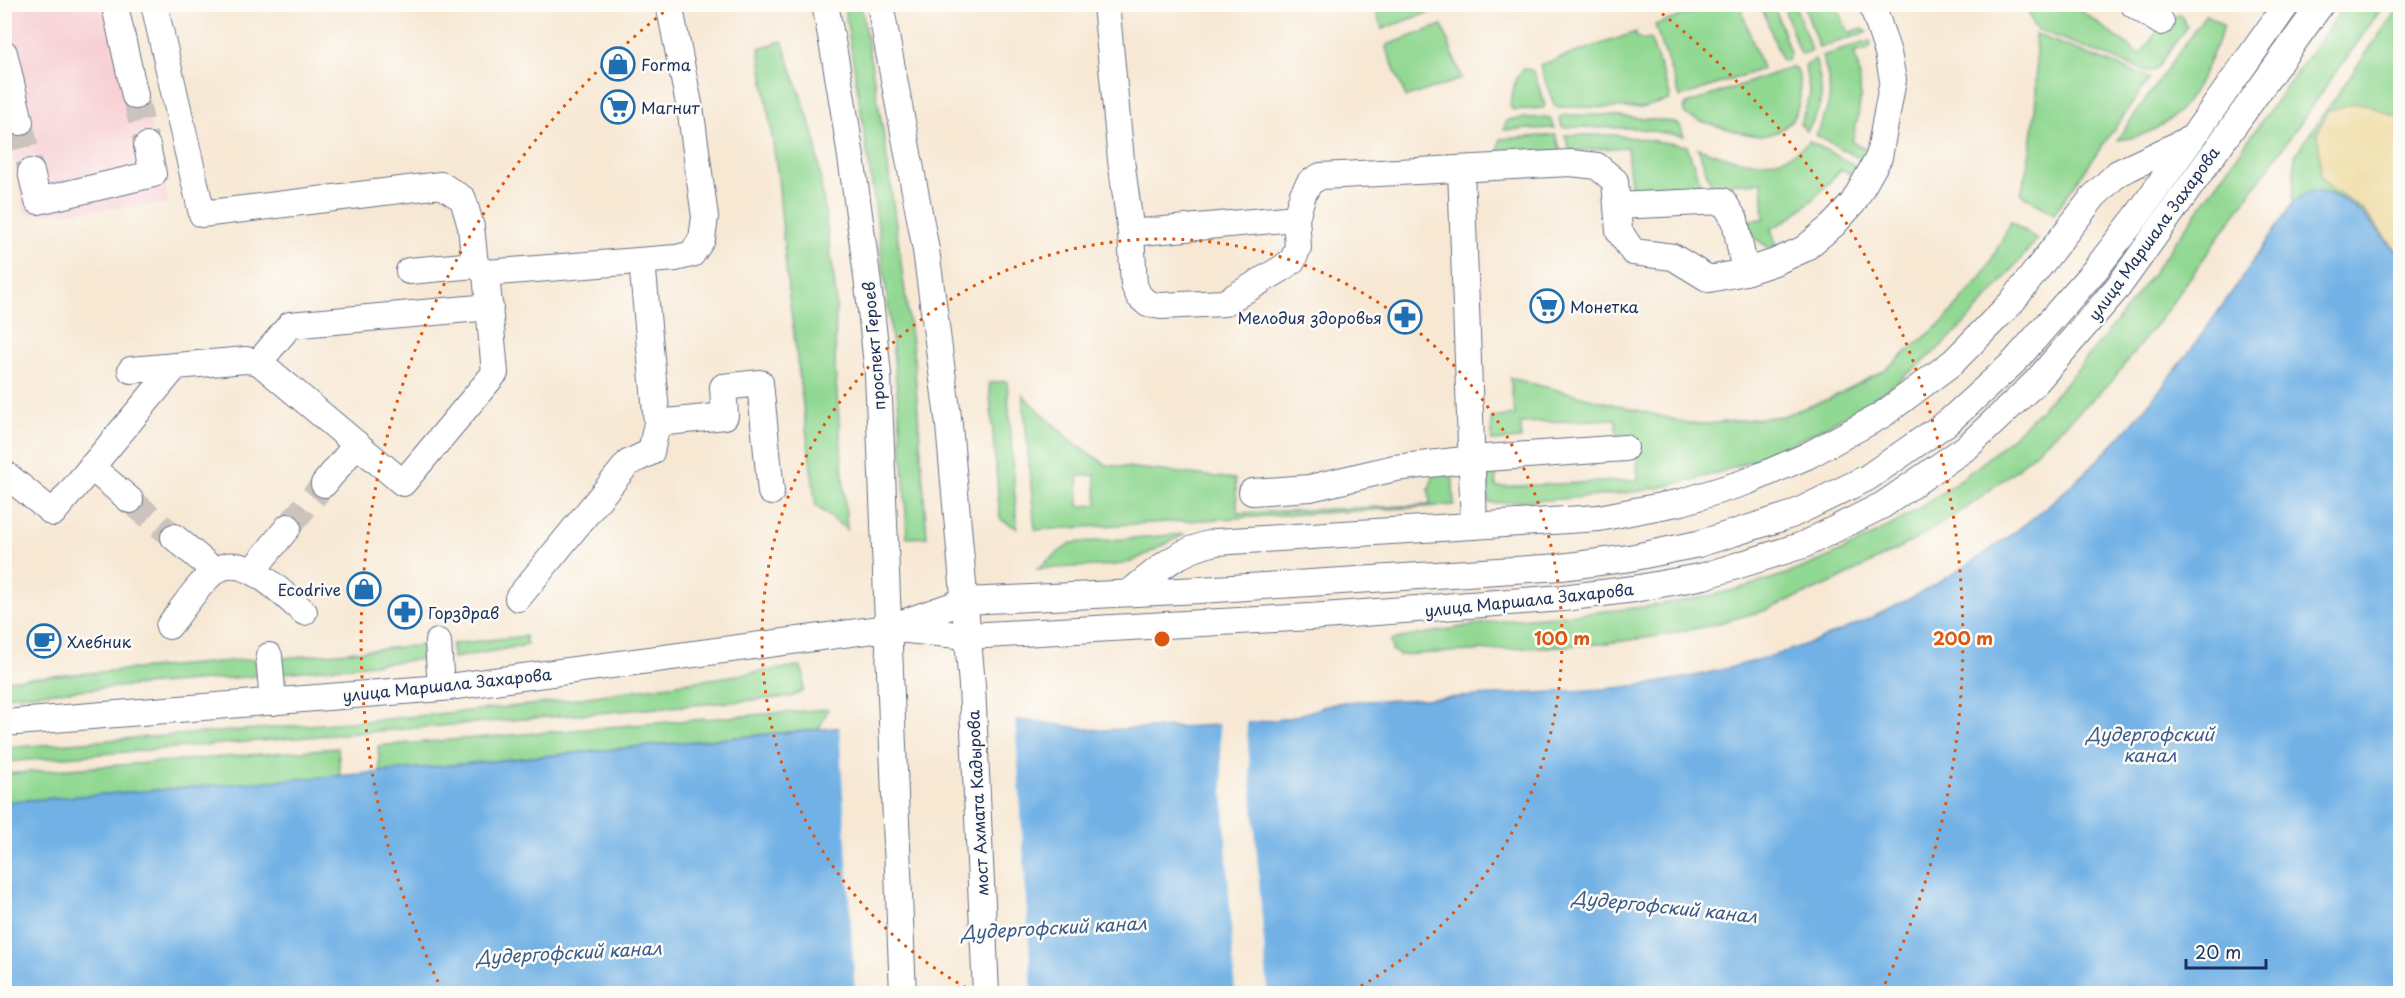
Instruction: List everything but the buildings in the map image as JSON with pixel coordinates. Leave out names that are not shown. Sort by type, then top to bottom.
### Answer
[{"type":"street","points":[[131,370],[246,360],[259,362],[403,483],[495,373],[490,307],[463,199],[441,185],[202,214],[154,4]]},
{"type":"street","points":[[408,263],[642,261],[692,254],[702,239],[705,217],[691,114],[669,4]]},
{"type":"street","name":"проспект Героев","points":[[825,4],[845,119],[869,289],[878,374],[903,993]]},
{"type":"street","points":[[880,4],[926,250],[949,425],[968,636]]},
{"type":"street","points":[[1106,4],[1121,160],[1131,233],[1134,285],[1139,296],[1148,304],[1161,306],[1224,303],[1293,260],[1298,248],[1296,218],[1303,194],[1310,182],[1322,176],[1571,162],[1597,166],[1615,181],[1619,231],[1633,252],[1673,257],[1709,279],[1744,272],[1775,262],[1804,249],[1833,225],[1853,202],[1879,157],[1893,80],[1882,30],[1872,4]]},
{"type":"street","points":[[2133,4],[2161,22]]},
{"type":"street","name":"улица Маршала Захарова","points":[[4,723],[441,688],[888,628],[965,601],[1129,594],[1562,567],[1630,558],[1698,544],[1791,515],[1867,478],[1948,422],[2014,362],[2095,270],[2137,216],[2288,4]]},
{"type":"street","name":"улица Маршала Захарова","points":[[888,628],[968,636],[1322,616],[1563,598],[1635,589],[1704,576],[1803,544],[1882,505],[1967,447],[2036,382],[2118,286],[2321,4]]},
{"type":"street","points":[[115,6],[135,96]]},
{"type":"street","points":[[4,53],[20,122]]},
{"type":"street","points":[[1129,594],[1170,559],[1192,548],[1216,542],[1599,518],[1682,502],[1746,482],[1807,456],[1882,415],[1953,362],[2011,303],[2094,196],[2118,172],[2193,137]]},
{"type":"street","points":[[147,146],[153,174]]},
{"type":"street","points":[[32,172],[38,201],[191,167]]},
{"type":"street","points":[[1461,169],[1474,526]]},
{"type":"street","points":[[1617,206],[1724,201],[1735,220],[1744,272]]},
{"type":"street","points":[[1131,233],[1296,218]]},
{"type":"street","points":[[518,598],[628,463],[651,452],[657,423],[642,261]]},
{"type":"street","points":[[259,362],[290,325],[490,307]]},
{"type":"street","points":[[5,475],[53,513],[176,366]]},
{"type":"street","points":[[657,423],[725,416],[723,387],[760,383],[771,492]]},
{"type":"street","points":[[324,484],[357,444]]},
{"type":"street","points":[[1252,492],[1310,488],[1395,468],[1472,459],[1625,448]]},
{"type":"street","points":[[91,467],[130,500]]},
{"type":"street","points":[[253,570],[288,528]]},
{"type":"street","points":[[174,537],[215,571]]},
{"type":"street","points":[[169,626],[215,571],[234,565],[253,570],[304,612]]},
{"type":"street","name":"мост Ахмата Кадырова","points":[[968,636],[986,993]]},
{"type":"street","points":[[438,642],[441,688]]},
{"type":"street","points":[[269,656],[273,702]]},
{"type":"shaded area","points":[[4,5],[123,5],[169,204],[25,215],[5,109]]},
{"type":"green space","points":[[1374,4],[1450,4],[1450,5],[1382,29]]},
{"type":"green space","points":[[844,5],[861,5],[884,137],[914,359],[927,537],[907,538],[892,337],[875,204]]},
{"type":"green space","points":[[1713,5],[1740,5],[1762,69],[1680,97],[1655,25]]},
{"type":"green space","points":[[1761,5],[1774,5],[1790,53],[1788,60],[1782,61]]},
{"type":"green space","points":[[1783,5],[1795,5],[1812,51],[1802,54],[1799,51]]},
{"type":"green space","points":[[1804,5],[1837,5],[1848,33],[1862,28],[1867,32],[1819,48]]},
{"type":"green space","points":[[2027,5],[2080,5],[2078,8],[2140,55],[2163,23],[2180,14],[2187,26],[2155,71],[2145,71],[2039,30],[2033,25]]},
{"type":"green space","points":[[2345,5],[2384,5],[2162,317],[2109,384],[2017,469],[1968,507],[1911,542],[1834,582],[1766,610],[1704,627],[1600,644],[1399,655],[1392,650],[1391,640],[1451,629],[1662,604],[1752,585],[1792,572],[1871,537],[1944,492],[2010,439],[2084,362],[2124,312]]},
{"type":"green space","points":[[2400,5],[2400,254],[2365,214],[2341,198],[2330,193],[2300,197],[2293,203],[2295,155]]},
{"type":"green space","points":[[2206,14],[2224,26],[2207,66],[2187,101],[2174,116],[2158,127],[2140,136],[2117,140]]},
{"type":"green space","points":[[1442,25],[1462,79],[1406,97],[1386,48],[1387,45]]},
{"type":"green space","points":[[1636,32],[1636,37],[1644,40],[1650,38],[1670,95],[1669,100],[1641,108],[1558,107],[1554,105],[1540,65]]},
{"type":"green space","points":[[2035,34],[2150,78],[2054,214],[2021,194],[2035,114]]},
{"type":"green space","points":[[782,41],[815,138],[836,295],[835,368],[847,530],[816,506],[787,280],[778,177],[759,48]]},
{"type":"green space","points":[[1870,41],[1871,45],[1868,49],[1854,53],[1859,75],[1860,98],[1852,142],[1867,149],[1864,161],[1816,135],[1830,97],[1822,56]]},
{"type":"green space","points":[[1815,59],[1821,96],[1817,113],[1807,131],[1800,124],[1810,95],[1805,66]]},
{"type":"green space","points":[[1792,67],[1797,69],[1799,80],[1797,110],[1786,126],[1777,131],[1761,136],[1750,135],[1694,119],[1685,114],[1684,108],[1687,104]]},
{"type":"green space","points":[[1524,69],[1534,73],[1545,105],[1543,108],[1513,110],[1510,106],[1516,77]]},
{"type":"green space","points":[[1565,115],[1609,115],[1673,122],[1680,126],[1684,136],[1634,128],[1562,127],[1560,118]]},
{"type":"green space","points":[[1550,118],[1554,128],[1504,130],[1506,121],[1512,119]]},
{"type":"green space","points":[[1556,135],[1561,151],[1498,155],[1500,139]]},
{"type":"green space","points":[[1565,135],[1615,135],[1687,146],[1701,186],[1635,190],[1631,187],[1627,147],[1570,151]]},
{"type":"green space","points":[[1809,141],[1861,169],[1854,176],[1841,169],[1809,203],[1771,229],[1776,243],[1775,247],[1769,248],[1752,236],[1749,220],[1764,219],[1762,182],[1711,185],[1698,148],[1742,161],[1756,162],[1783,158]]},
{"type":"green space","points":[[2011,222],[2037,239],[1988,298],[1956,332],[1898,381],[1865,404],[1830,424],[1757,459],[1684,482],[1611,495],[1489,503],[1486,467],[1496,461],[1496,487],[1638,480],[1636,436],[1617,437],[1616,419],[1521,423],[1521,439],[1492,441],[1491,418],[1515,415],[1510,378],[1688,423],[1706,424],[1783,416],[1831,398],[1885,370],[1943,322],[1984,274]]},
{"type":"green space","points":[[1007,381],[1017,528],[1000,519],[989,383]]},
{"type":"green space","points":[[1023,395],[1073,443],[1107,465],[1235,479],[1238,513],[1430,505],[1429,489],[1438,463],[1452,468],[1454,505],[1035,530]],"holes":[[[1095,475],[1097,505],[1079,506],[1078,476]]]},
{"type":"green space","points":[[1185,534],[1131,562],[1115,565],[1037,569],[1071,543]]},
{"type":"green space","points":[[525,636],[527,645],[453,658],[452,644]]},
{"type":"green space","points":[[423,645],[424,659],[284,673],[283,658]]},
{"type":"green space","points":[[255,659],[257,676],[5,696],[5,680]]},
{"type":"green space","points":[[800,666],[804,675],[803,691],[791,697],[5,762],[5,748],[375,720],[540,704]]},
{"type":"green space","points":[[828,709],[819,729],[380,772],[378,746]]},
{"type":"green space","points":[[338,748],[340,776],[5,802],[5,774]]},
{"type":"sand","points":[[2352,104],[2365,104],[2400,119],[2400,254],[2363,210],[2329,187],[2321,176],[2318,132],[2323,120],[2329,110]]},
{"type":"water","name":"Дудергофский канал","points":[[2318,191],[2332,195],[2355,208],[2400,254],[2400,993],[5,994],[5,802],[360,774],[832,728],[1013,720],[1103,730],[1238,724],[1291,717],[1344,702],[1608,689],[1644,685],[1726,669],[1789,650],[1850,627],[1908,599],[1965,567],[2018,529],[2068,488],[2115,442],[2163,386],[2208,326],[2293,203],[2308,192]]},
{"type":"pier","points":[[1015,717],[1032,993],[855,993],[839,725]]},
{"type":"pier","points":[[1246,719],[1268,993],[1235,993],[1219,720]]},
{"type":"tunnel","points":[[135,96],[147,146]]},
{"type":"tunnel","points":[[20,122],[31,172]]},
{"type":"tunnel","points":[[288,527],[324,484]]},
{"type":"tunnel","points":[[130,500],[174,537]]},
{"type":"place","name":"Forma","points":[[618,64]]},
{"type":"place","name":"Магнит","points":[[618,107]]},
{"type":"place","name":"Монетка","points":[[1547,306]]},
{"type":"place","name":"Мелодия здоровья","points":[[1405,317]]},
{"type":"place","name":"Ecodrive","points":[[364,589]]},
{"type":"place","name":"Горздрав","points":[[405,612]]},
{"type":"place","name":"Хлебник","points":[[44,641]]}]
